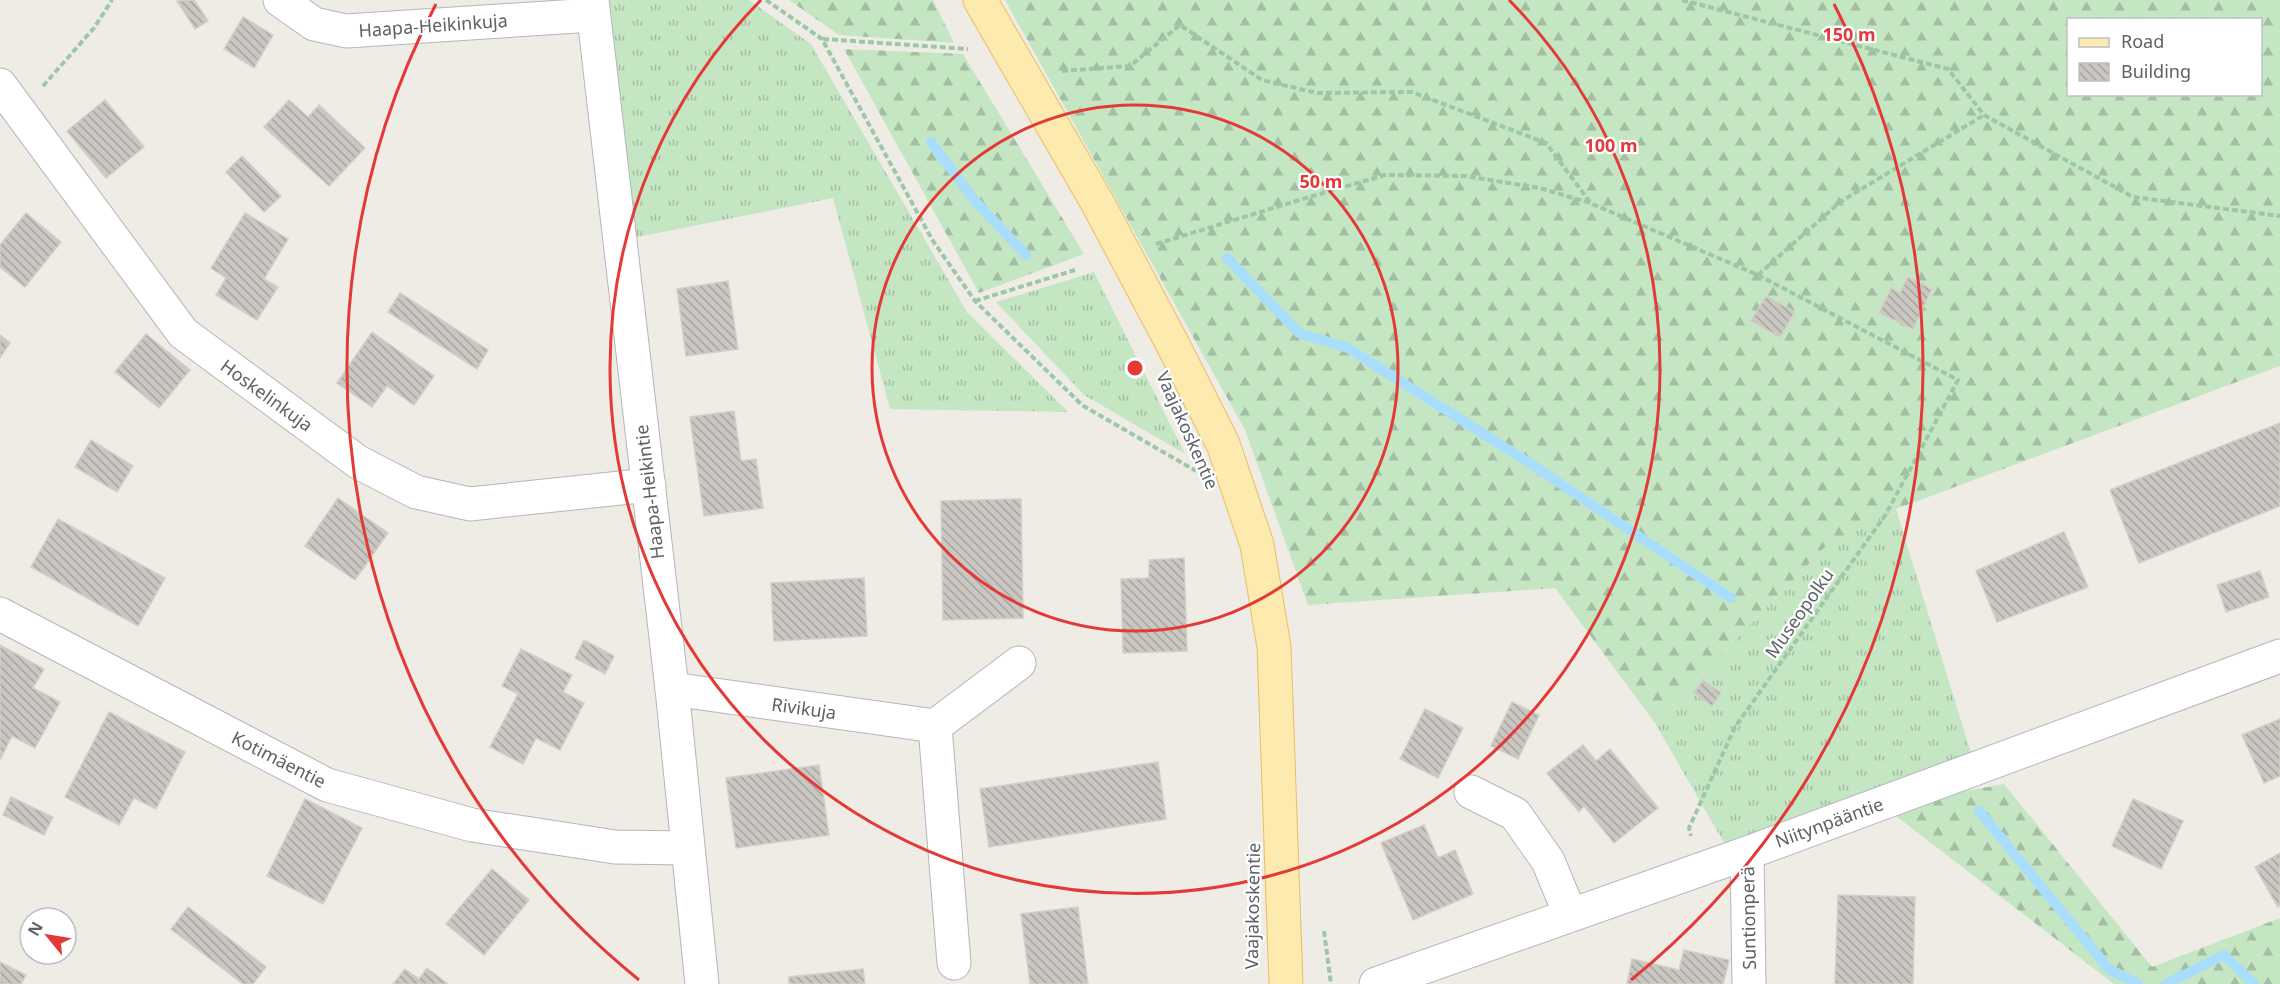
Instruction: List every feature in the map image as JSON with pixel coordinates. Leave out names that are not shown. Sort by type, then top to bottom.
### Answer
[{"type":"main road","name":"Vaajakoskentie","points":[[980,0],[1097,202],[1151,302],[1223,444],[1257,545],[1274,647],[1286,984]]},
{"type":"street","name":"Haapa-Heikinkuja","points":[[280,0],[314,24],[346,31],[592,7]]},
{"type":"street","name":"Haapa-Heikintie","points":[[592,7],[672,689],[702,984]]},
{"type":"street","name":"Hoskelinkuja","points":[[0,85],[183,333],[358,462],[416,492],[470,504],[648,485]]},
{"type":"street","name":"Kotimäentie","points":[[0,614],[327,785],[472,825],[615,847],[687,848]]},
{"type":"street","name":"Niitynpääntie","points":[[1376,984],[1747,853],[2280,656]]},
{"type":"street","points":[[954,963],[935,726],[1019,663]]},
{"type":"street","name":"Rivikuja","points":[[672,689],[935,726]]},
{"type":"street","points":[[1471,792],[1515,814],[1548,861],[1570,914]]},
{"type":"street","name":"Suntionperä","points":[[1747,853],[1749,984]]},
{"type":"path","points":[[20,112],[94,28],[112,0]]},
{"type":"path","points":[[766,0],[822,39],[933,241],[975,301],[1082,405],[1204,476]]},
{"type":"path","points":[[1682,0],[1948,69],[1984,115],[2133,197],[2280,216]]},
{"type":"path","points":[[1052,72],[1130,66],[1180,25],[1262,80],[1317,93],[1412,92],[1546,143],[1590,203]]},
{"type":"path","points":[[822,39],[976,50]]},
{"type":"path","points":[[1150,246],[1385,176],[1465,176],[1540,189],[1590,203],[1758,275],[1840,202],[1984,115]]},
{"type":"path","points":[[975,301],[1076,270]]},
{"type":"path","name":"Museopolku","points":[[1699,869],[1689,828],[1735,727],[1886,514],[1958,380],[1758,275]]},
{"type":"path","points":[[1324,931],[1331,984]]},
{"type":"green space","points":[[607,0],[749,0],[811,44],[967,312],[1068,412],[890,409],[833,198],[628,239]]},
{"type":"green space","points":[[789,0],[933,0],[954,43],[839,35]]},
{"type":"green space","points":[[1005,0],[2280,0],[2280,366],[1896,509],[1825,547],[1655,723],[1555,588],[1308,605],[1245,430]]},
{"type":"green space","points":[[844,49],[963,54],[1084,254],[979,293]]},
{"type":"green space","points":[[1094,272],[1185,454],[1084,395],[996,302]]},
{"type":"green space","points":[[1896,509],[1975,766],[1731,855],[1655,723],[1825,547]]},
{"type":"green space","points":[[2004,784],[2152,967],[2280,918],[2280,984],[2114,984],[1883,806]]},
{"type":"building","points":[[194,0],[208,21],[195,29],[177,1]]},
{"type":"building","points":[[243,17],[273,35],[254,68],[224,49]]},
{"type":"building","points":[[105,100],[144,147],[106,178],[67,131]]},
{"type":"building","points":[[289,100],[308,117],[319,105],[365,148],[329,186],[264,127]]},
{"type":"building","points":[[242,156],[281,196],[264,212],[226,172]]},
{"type":"building","points":[[26,213],[61,242],[25,287],[0,267],[0,245]]},
{"type":"building","points":[[245,213],[288,239],[264,279],[278,287],[257,320],[216,295],[226,278],[211,268]]},
{"type":"building","points":[[1908,277],[1932,289],[1913,329],[1879,313],[1891,288],[1900,293]]},
{"type":"building","points":[[728,281],[738,349],[686,356],[677,289]]},
{"type":"building","points":[[400,293],[488,350],[477,369],[388,312]]},
{"type":"building","points":[[1766,296],[1795,312],[1780,337],[1751,321]]},
{"type":"building","points":[[372,332],[434,376],[414,405],[387,386],[372,407],[337,383]]},
{"type":"building","points":[[146,334],[190,370],[159,408],[115,372]]},
{"type":"building","points":[[0,335],[10,343],[0,358]]},
{"type":"building","points":[[734,411],[741,461],[756,459],[763,508],[704,516],[690,417]]},
{"type":"building","points":[[2280,423],[2280,506],[2139,563],[2110,490]]},
{"type":"building","points":[[91,440],[133,466],[117,492],[75,467]]},
{"type":"building","points":[[338,498],[388,533],[355,580],[305,546]]},
{"type":"building","points":[[1021,499],[1023,618],[943,620],[941,501]]},
{"type":"building","points":[[58,519],[165,578],[138,626],[31,567]]},
{"type":"building","points":[[2064,532],[2088,587],[1997,622],[1976,571]]},
{"type":"building","points":[[1184,558],[1187,651],[1123,653],[1121,579],[1149,578],[1149,560]]},
{"type":"building","points":[[2260,571],[2269,597],[2226,612],[2217,585]]},
{"type":"building","points":[[864,578],[867,636],[774,641],[771,583]]},
{"type":"building","points":[[584,640],[614,656],[605,674],[575,658]]},
{"type":"building","points":[[0,645],[44,669],[33,688],[60,702],[35,748],[12,736],[0,760]]},
{"type":"building","points":[[521,649],[572,675],[563,692],[584,703],[560,750],[536,738],[523,764],[490,747],[518,694],[502,686]]},
{"type":"building","points":[[1703,680],[1721,693],[1712,706],[1694,693]]},
{"type":"building","points":[[1512,702],[1539,715],[1518,759],[1491,746]]},
{"type":"building","points":[[1425,709],[1463,728],[1438,778],[1400,759]]},
{"type":"building","points":[[109,712],[185,752],[156,809],[134,798],[119,825],[65,797]]},
{"type":"building","points":[[2280,719],[2280,776],[2264,783],[2242,735]]},
{"type":"building","points":[[1583,745],[1596,761],[1610,749],[1658,808],[1614,843],[1584,806],[1579,812],[1547,773]]},
{"type":"building","points":[[1158,762],[1166,819],[989,847],[980,789]]},
{"type":"building","points":[[819,765],[829,835],[736,848],[726,778]]},
{"type":"building","points":[[11,797],[53,817],[44,835],[3,815]]},
{"type":"building","points":[[305,799],[362,828],[323,904],[267,876]]},
{"type":"building","points":[[2133,799],[2183,821],[2161,869],[2112,846]]},
{"type":"building","points":[[1424,825],[1438,858],[1455,850],[1473,894],[1413,920],[1381,843]]},
{"type":"building","points":[[2280,853],[2280,906],[2278,907],[2255,867]]},
{"type":"building","points":[[492,869],[529,900],[484,955],[446,924]]},
{"type":"building","points":[[1838,895],[1915,897],[1913,984],[1835,984]]},
{"type":"building","points":[[188,907],[266,967],[253,984],[243,984],[171,929]]},
{"type":"building","points":[[1078,907],[1088,984],[1030,984],[1021,914]]},
{"type":"building","points":[[1684,950],[1729,960],[1723,984],[1627,984],[1632,959],[1679,970]]},
{"type":"building","points":[[0,962],[26,975],[21,984],[0,984]]},
{"type":"building","points":[[427,968],[448,984],[393,984],[405,969],[419,979]]},
{"type":"building","points":[[863,969],[865,984],[789,984],[789,977]]},
{"type":"waterway","points":[[931,142],[975,201],[1026,255]]},
{"type":"waterway","points":[[1227,258],[1299,333],[1348,348],[1534,466],[1731,598]]},
{"type":"waterway","points":[[1979,811],[2109,969],[2138,984]]},
{"type":"waterway","points":[[2166,984],[2224,955],[2254,984]]}]
